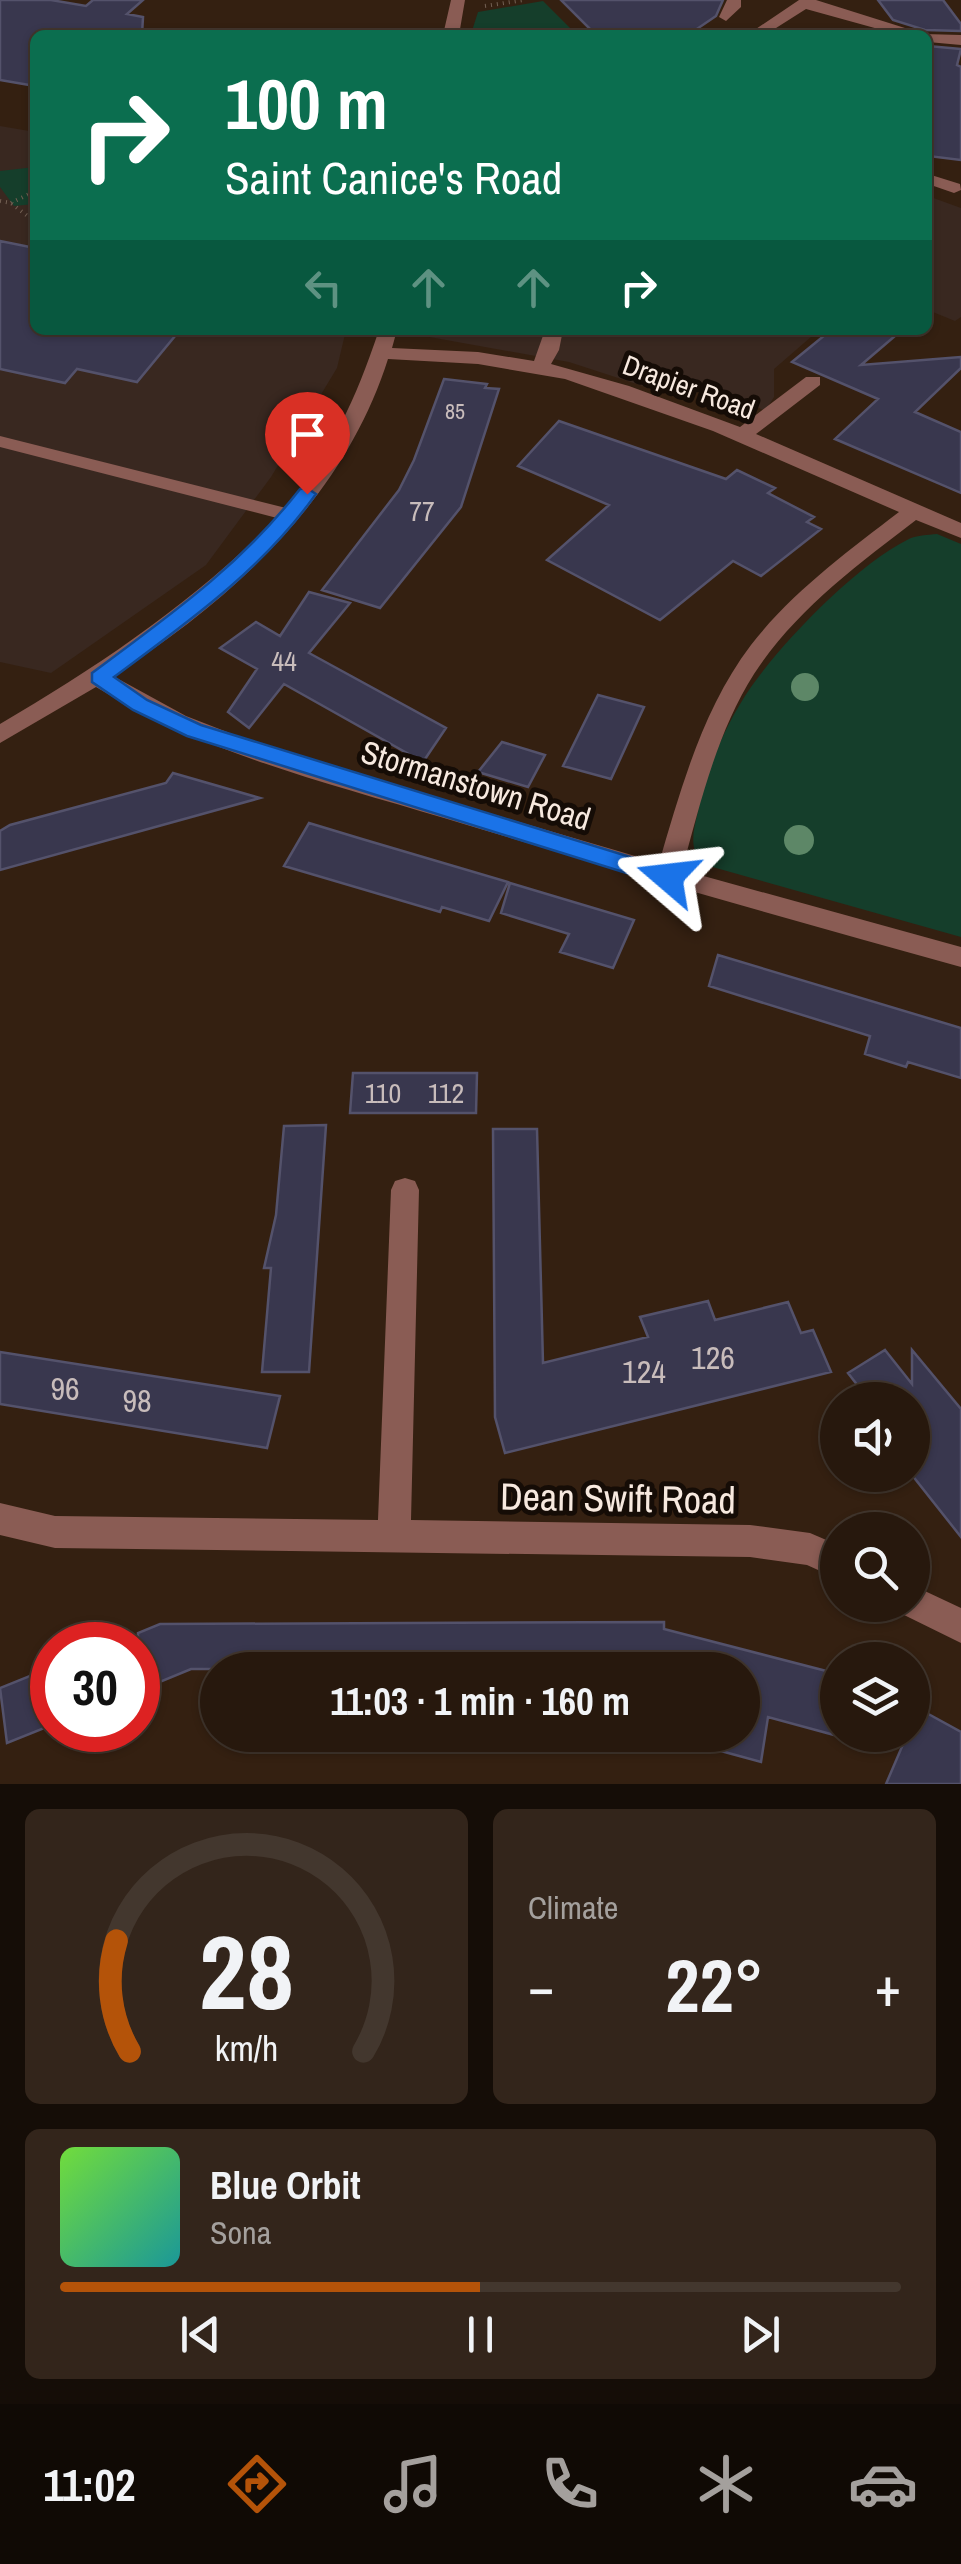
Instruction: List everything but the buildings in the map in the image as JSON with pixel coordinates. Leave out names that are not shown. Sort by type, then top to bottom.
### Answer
[{"type":"street","points":[[452,30],[458,0]]},
{"type":"street","points":[[726,17],[734,0]]},
{"type":"street","points":[[763,30],[807,2],[899,30]]},
{"type":"street","points":[[932,37],[961,40]]},
{"type":"street","points":[[932,180],[954,188]]},
{"type":"street","points":[[0,735],[100,678],[218,589],[290,515],[341,450],[387,335]]},
{"type":"street","points":[[538,369],[550,350],[553,335]]},
{"type":"street","name":"Drapier Road","points":[[382,353],[458,355],[538,369],[620,390],[742,435],[961,531]]},
{"type":"street","points":[[742,435],[813,381]]},
{"type":"street","points":[[1,435],[290,515]]},
{"type":"street","points":[[668,877],[691,793],[742,674],[807,596],[914,511]]},
{"type":"street","name":"Stormanstown Road","points":[[100,678],[140,705],[194,731],[668,877],[961,957]]},
{"type":"street","points":[[394,1538],[405,1190]]},
{"type":"street","name":"Dean Swift Road","points":[[0,1519],[55,1532],[750,1541],[820,1555]]},
{"type":"street","points":[[930,1610],[961,1626]]},
{"type":"path","points":[[474,7],[524,0]]},
{"type":"path","points":[[11,203],[30,194]]},
{"type":"path","points":[[0,201],[11,203],[30,218]]},
{"type":"shaded area","points":[[0,126],[30,131],[30,335],[345,335],[337,368],[271,477],[206,565],[51,673],[0,662]]},
{"type":"shaded area","points":[[932,197],[961,208],[961,317],[955,321],[932,312]]},
{"type":"shaded area","points":[[813,335],[774,369],[774,397],[765,411],[707,382],[689,401],[569,362],[424,336]]},
{"type":"green space","points":[[543,1],[572,30],[472,30],[478,12]]},
{"type":"green space","points":[[30,168],[30,204],[14,206],[0,187],[0,171]]},
{"type":"green space","points":[[937,534],[961,544],[961,937],[702,864],[693,836],[703,791],[719,744],[751,687],[802,626],[844,585],[911,538]]},
{"type":"route","points":[[307,494],[275,534],[218,589],[100,678],[140,705],[194,731],[668,877]]}]
